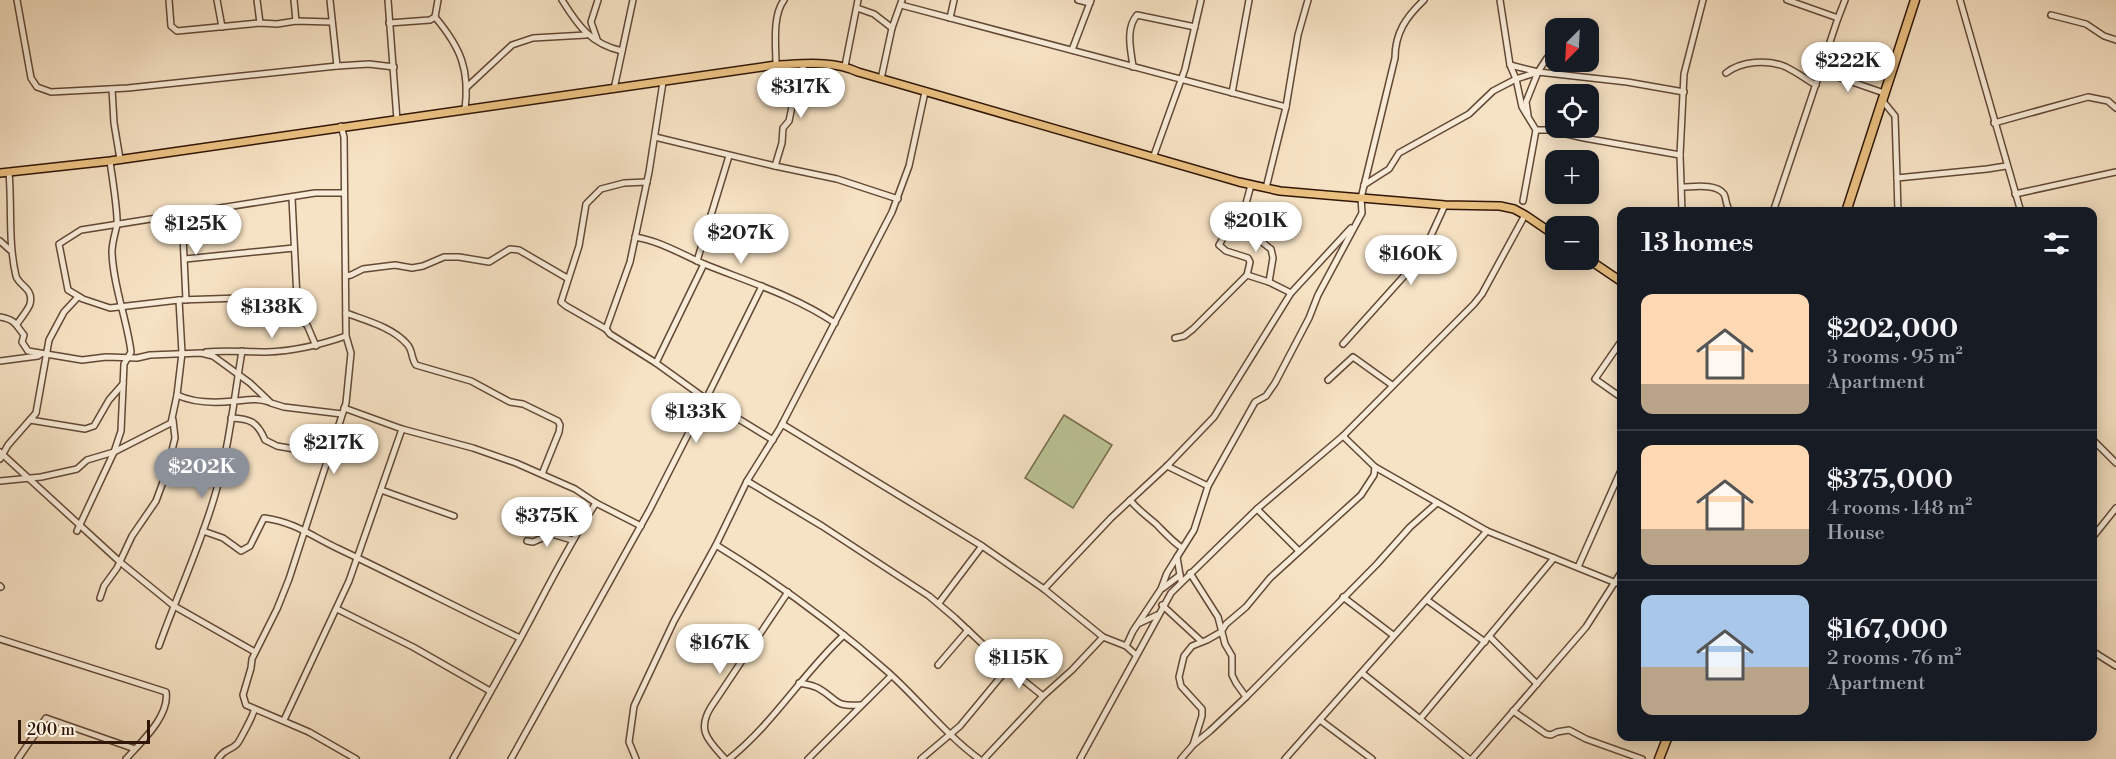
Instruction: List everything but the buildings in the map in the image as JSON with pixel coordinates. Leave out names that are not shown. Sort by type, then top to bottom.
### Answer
[{"type":"highway","points":[[1848,207],[1915,0]]},
{"type":"highway","points":[[1659,759],[1666,741]]},
{"type":"main road","points":[[0,173],[110,161],[776,65],[804,64],[845,66],[881,79],[1251,185],[1361,198],[1445,205],[1500,206],[1514,209],[1545,229]]},
{"type":"main road","points":[[1599,266],[1617,279]]},
{"type":"street","points":[[17,0],[31,78],[37,87],[51,92],[112,89],[338,66],[369,64],[394,67]]},
{"type":"street","points":[[168,0],[171,26],[177,31],[260,23],[332,22]]},
{"type":"street","points":[[217,0],[222,27]]},
{"type":"street","points":[[257,0],[260,23]]},
{"type":"street","points":[[294,0],[296,21]]},
{"type":"street","points":[[330,0],[338,66]]},
{"type":"street","points":[[388,0],[398,120]]},
{"type":"street","points":[[389,23],[430,20],[435,17],[438,0]]},
{"type":"street","points":[[562,0],[586,35]]},
{"type":"street","points":[[598,0],[591,22],[597,39],[602,45],[622,51]]},
{"type":"street","points":[[614,89],[633,0]]},
{"type":"street","points":[[845,66],[858,0]]},
{"type":"street","points":[[950,18],[954,0]]},
{"type":"street","points":[[1072,50],[1090,2],[1078,0]]},
{"type":"street","points":[[1154,158],[1181,80],[1201,0]]},
{"type":"street","points":[[1232,93],[1249,0]]},
{"type":"street","points":[[1266,188],[1286,107],[1298,35],[1308,0]]},
{"type":"street","points":[[1126,646],[1194,530],[1208,486],[1255,402],[1266,396],[1275,383],[1362,213],[1361,198],[1395,58],[1395,41],[1401,28],[1424,0]]},
{"type":"street","points":[[1500,0],[1510,65],[1516,79],[1522,107],[1536,130],[1523,201]]},
{"type":"street","points":[[1682,207],[1680,155],[1687,59],[1702,0]]},
{"type":"street","points":[[1788,0],[1838,18]]},
{"type":"street","points":[[1775,207],[1845,0]]},
{"type":"street","points":[[1960,0],[2019,207]]},
{"type":"street","points":[[776,65],[777,27],[781,1]]},
{"type":"street","points":[[881,79],[892,28],[901,3],[1286,107]]},
{"type":"street","points":[[856,8],[874,14],[892,28]]},
{"type":"street","points":[[1133,67],[1130,36],[1132,22],[1137,15],[1195,27]]},
{"type":"street","points":[[2051,15],[2086,24],[2104,36],[2116,40]]},
{"type":"street","points":[[435,17],[462,56],[468,87],[465,110]]},
{"type":"street","points":[[468,87],[512,45],[533,38],[586,35],[597,39]]},
{"type":"street","points":[[1528,119],[1526,102],[1545,61]]},
{"type":"street","points":[[1726,73],[1734,66],[1762,62],[1785,66],[1816,85]]},
{"type":"street","points":[[775,166],[784,127],[789,121],[804,64]]},
{"type":"street","points":[[1510,65],[1538,72],[1627,82],[1684,92]]},
{"type":"street","points":[[1820,71],[1883,97],[1895,116],[1898,207]]},
{"type":"street","points":[[1364,185],[1389,168],[1399,153],[1469,114],[1493,91],[1516,79],[1538,72]]},
{"type":"street","points":[[606,329],[625,278],[635,237],[647,182],[655,137],[656,114],[663,82]]},
{"type":"street","points":[[112,89],[115,132],[120,159]]},
{"type":"street","points":[[636,759],[629,742],[634,705],[674,621],[716,545],[747,481],[782,424],[897,199],[909,166],[926,92]]},
{"type":"street","points":[[1994,123],[2088,97],[2108,101],[2116,108]]},
{"type":"street","points":[[341,126],[344,137],[346,336],[351,352],[343,411],[306,530],[277,609],[255,652],[243,695],[246,705],[254,710],[284,720],[356,759]]},
{"type":"street","points":[[1536,130],[1549,130],[1680,155]]},
{"type":"street","points":[[655,137],[729,156],[837,179],[897,199]]},
{"type":"street","points":[[697,261],[729,156]]},
{"type":"street","points":[[76,531],[114,452],[121,431],[124,364],[131,352],[126,319],[120,306],[112,253],[113,236],[117,225],[110,161]]},
{"type":"street","points":[[1897,178],[1987,170],[2006,166]]},
{"type":"street","points":[[9,172],[12,237],[10,250],[17,279],[28,290],[30,303],[17,324]]},
{"type":"street","points":[[2015,194],[2116,172]]},
{"type":"street","points":[[647,182],[624,183],[601,189],[586,204],[579,246],[561,302],[606,329],[610,334],[706,399],[773,440]]},
{"type":"street","points":[[1175,338],[1184,336],[1193,329],[1248,275],[1250,262],[1248,258],[1226,251],[1218,245],[1228,230],[1244,214],[1251,185]]},
{"type":"street","points":[[1682,187],[1712,187],[1725,195],[1727,207]]},
{"type":"street","points":[[297,296],[182,300],[110,308],[78,297],[68,290],[59,244],[81,230],[315,193],[344,193]]},
{"type":"street","points":[[292,198],[298,319],[307,325],[316,346]]},
{"type":"street","points":[[1344,344],[1405,275],[1428,242],[1445,205]]},
{"type":"street","points":[[0,481],[40,477],[77,468],[87,460],[114,452],[171,423],[182,353],[185,259],[182,214]]},
{"type":"street","points":[[1161,589],[1190,573],[1257,509],[1343,435],[1479,298],[1525,215]]},
{"type":"street","points":[[1044,589],[1214,417],[1291,293],[1356,222]]},
{"type":"street","points":[[1237,223],[1248,227],[1263,244],[1271,249],[1273,258],[1269,282]]},
{"type":"street","points":[[635,237],[650,240],[762,286],[817,311],[835,323]]},
{"type":"street","points":[[0,241],[10,250]]},
{"type":"street","points":[[185,259],[294,248]]},
{"type":"street","points":[[346,276],[363,269],[395,265],[412,268],[423,266],[444,257],[459,256],[489,262],[510,249],[519,250],[567,278]]},
{"type":"street","points":[[656,363],[704,264]]},
{"type":"street","points":[[1248,275],[1291,293]]},
{"type":"street","points":[[511,759],[641,526],[762,286]]},
{"type":"street","points":[[78,297],[64,312],[49,340],[44,354],[36,412],[1,455],[120,562],[174,606],[255,652]]},
{"type":"street","points":[[346,313],[378,325],[405,341],[410,346],[412,360],[416,365],[471,381],[510,402],[523,404],[558,421],[559,432],[542,474]]},
{"type":"street","points":[[0,317],[8,318],[17,324],[24,335],[22,342],[28,351],[82,360],[182,353],[268,352],[316,346],[346,336]]},
{"type":"street","points":[[1617,347],[1595,379],[1617,395]]},
{"type":"street","points":[[159,646],[190,570],[216,494],[242,351]]},
{"type":"street","points":[[201,353],[213,356],[250,383],[271,403]]},
{"type":"street","points":[[0,361],[44,354]]},
{"type":"street","points":[[1328,380],[1353,357],[1392,385]]},
{"type":"street","points":[[30,420],[85,429],[94,426],[109,400],[123,384]]},
{"type":"street","points":[[177,395],[194,400],[254,399],[285,407],[343,411],[479,450],[542,474],[576,489],[596,503],[641,526]]},
{"type":"street","points":[[100,598],[104,586],[120,562],[132,536],[156,501],[167,471],[175,438],[172,418]]},
{"type":"street","points":[[231,418],[248,419],[260,428],[265,440],[277,446],[300,450]]},
{"type":"street","points":[[782,424],[982,546],[1044,589],[1103,637],[1126,646],[1136,654]]},
{"type":"street","points":[[284,720],[337,609],[402,429]]},
{"type":"street","points":[[1343,435],[1375,467],[1487,531],[1616,583],[1586,627],[1471,759],[1362,673]]},
{"type":"street","points":[[2097,444],[2116,462]]},
{"type":"street","points":[[1167,466],[1208,486]]},
{"type":"street","points":[[1192,745],[1202,716],[1202,709],[1190,693],[1181,686],[1179,677],[1184,656],[1192,646],[1221,632],[1270,578],[1361,495],[1374,475],[1375,467]]},
{"type":"street","points":[[1578,567],[1617,479]]},
{"type":"street","points":[[747,481],[814,521],[939,603],[1008,668],[1043,696]]},
{"type":"street","points":[[381,490],[454,516]]},
{"type":"street","points":[[1130,501],[1169,539],[1182,548]]},
{"type":"street","points":[[1180,759],[1192,745],[1210,732],[1246,697],[1437,502]]},
{"type":"street","points":[[453,759],[572,540],[596,503]]},
{"type":"street","points":[[2097,532],[2116,508]]},
{"type":"street","points":[[1257,509],[1299,551]]},
{"type":"street","points":[[203,531],[223,538],[241,551],[250,546],[264,518],[278,520],[306,530],[326,543],[420,587],[520,638]]},
{"type":"street","points":[[1285,759],[1487,531]]},
{"type":"street","points":[[527,541],[533,542],[552,534],[572,540]]},
{"type":"street","points":[[716,545],[761,572],[844,635],[891,675],[950,735],[979,759]]},
{"type":"street","points":[[939,603],[982,546]]},
{"type":"street","points":[[1080,759],[1162,605],[1181,578],[1177,557]]},
{"type":"street","points":[[1420,718],[1554,558]]},
{"type":"street","points":[[1190,573],[1218,617],[1225,644],[1232,656],[1232,675],[1246,697]]},
{"type":"street","points":[[788,592],[704,720],[703,725],[709,740],[727,759],[760,728],[825,653],[844,635]]},
{"type":"street","points":[[1343,597],[1394,636]]},
{"type":"street","points":[[1427,600],[1487,640],[1537,684]]},
{"type":"street","points":[[1162,605],[1201,641]]},
{"type":"street","points":[[337,609],[413,647],[490,691]]},
{"type":"street","points":[[1138,624],[1157,615]]},
{"type":"street","points":[[938,665],[968,630]]},
{"type":"street","points":[[984,759],[1103,637]]},
{"type":"street","points":[[0,639],[166,692],[167,701],[158,720],[126,759]]},
{"type":"street","points":[[2097,654],[2116,666]]},
{"type":"street","points":[[921,759],[950,735],[1008,668]]},
{"type":"street","points":[[808,759],[891,675]]},
{"type":"street","points":[[799,683],[819,688],[833,701],[842,705],[861,705]]},
{"type":"street","points":[[218,759],[226,749],[239,742],[241,733],[253,718],[254,710]]},
{"type":"street","points":[[1513,711],[1546,734],[1551,735],[1569,730],[1642,759]]},
{"type":"street","points":[[18,759],[46,718],[135,749]]},
{"type":"street","points":[[1320,720],[1372,759]]},
{"type":"green space","points":[[1064,415],[1112,445],[1073,508],[1025,478]]}]
